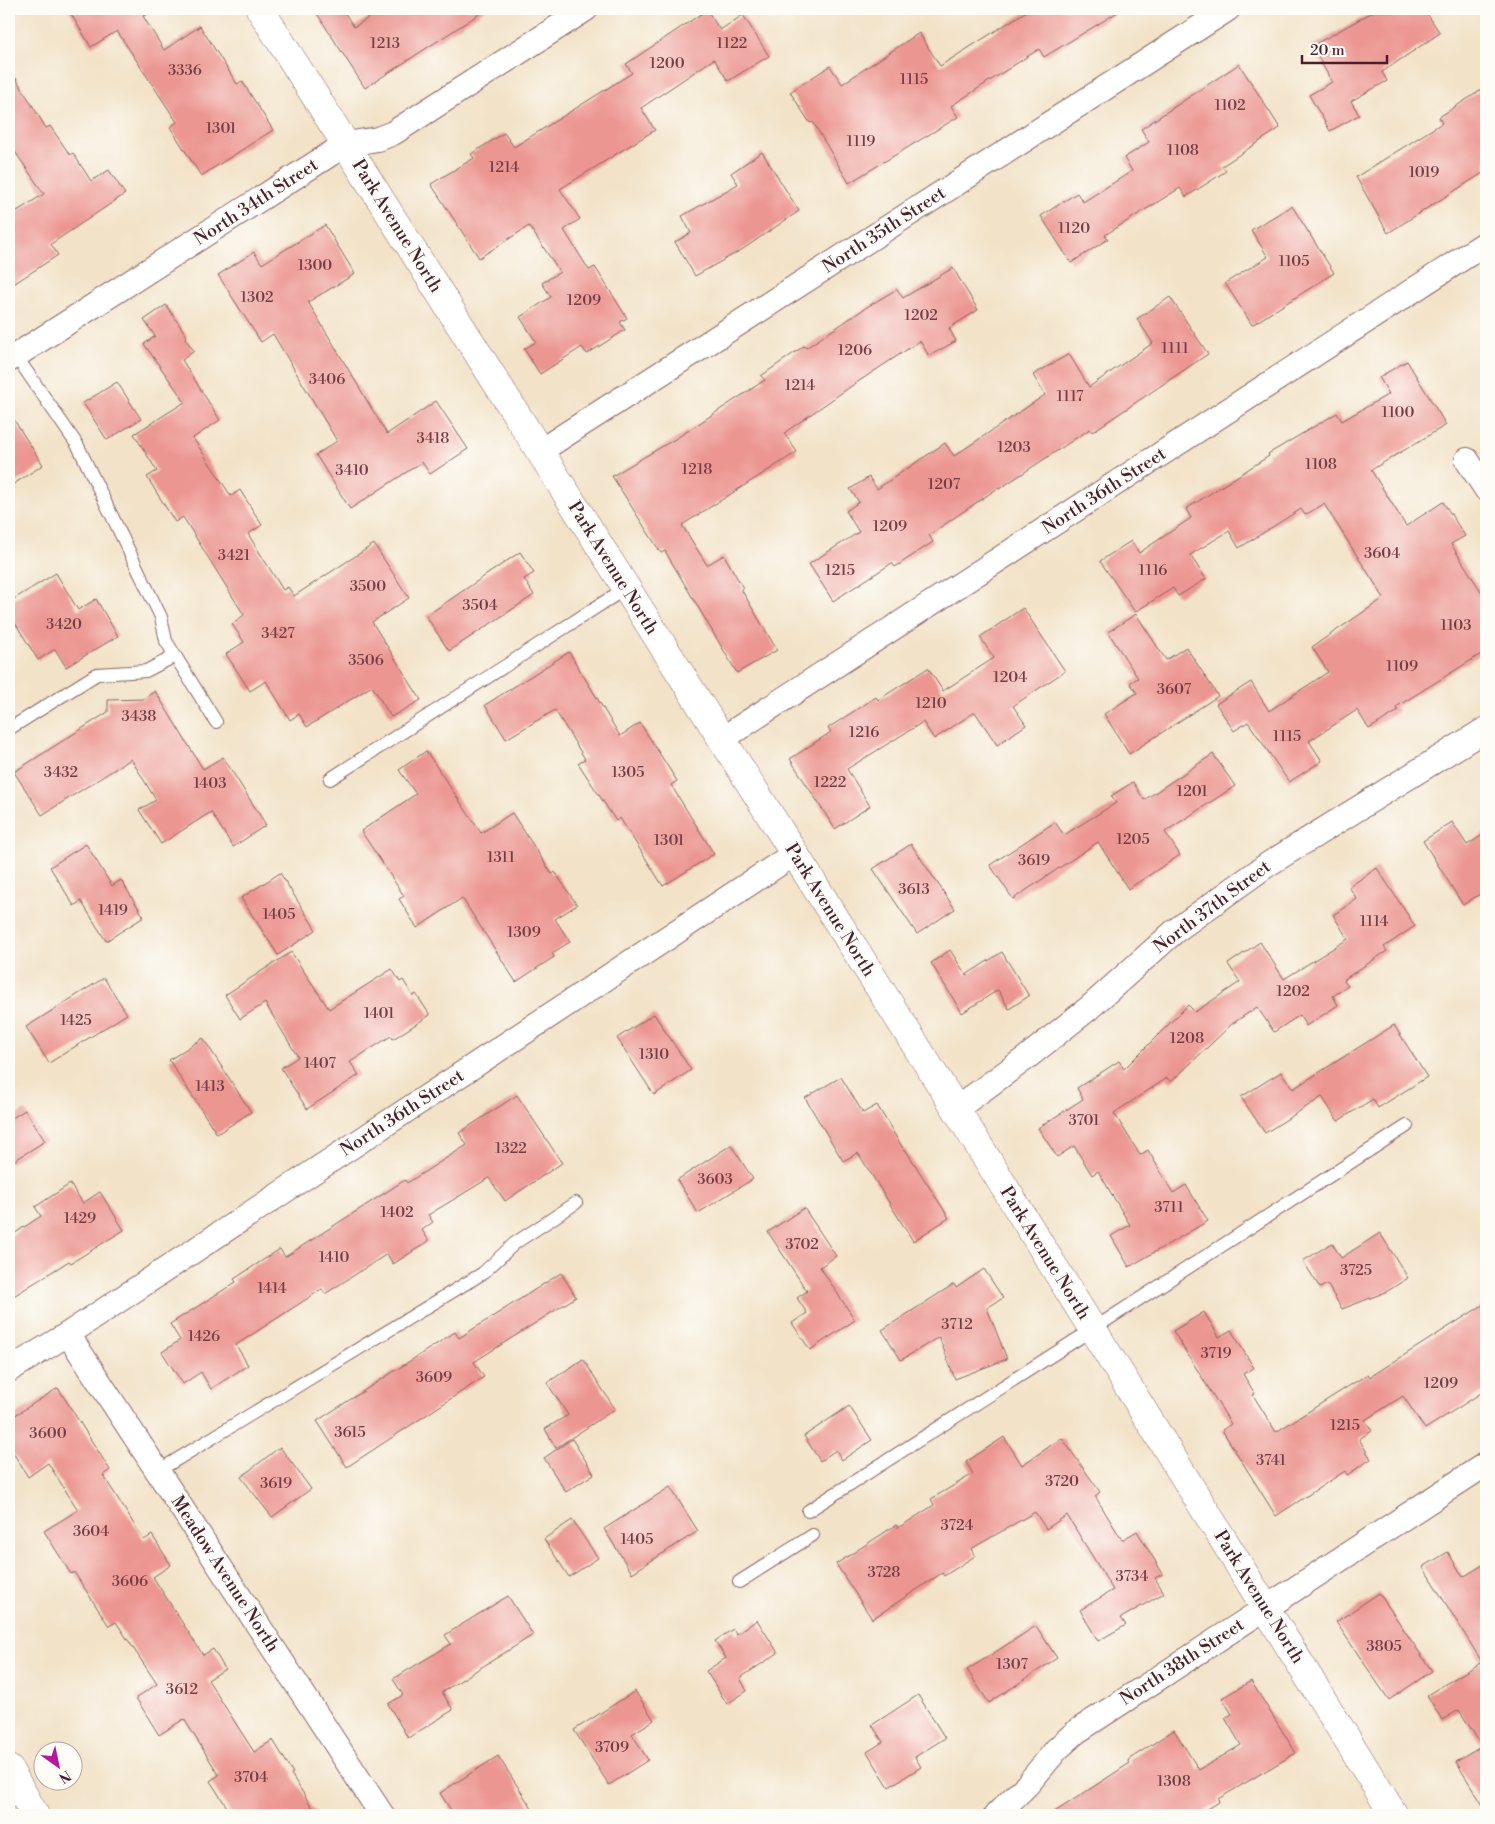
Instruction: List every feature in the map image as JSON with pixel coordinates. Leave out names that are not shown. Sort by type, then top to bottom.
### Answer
[{"type":"main road","name":"Park Avenue North","points":[[260,9],[956,1109],[1394,1815]]},
{"type":"main road","points":[[9,1769],[35,1815]]},
{"type":"street","name":"North 34th Street","points":[[12,358],[346,144],[378,139],[393,133],[586,9]]},
{"type":"street","name":"North 35th Street","points":[[540,451],[1228,9]]},
{"type":"street","name":"North 36th Street","points":[[722,739],[1486,243]]},
{"type":"street","points":[[1467,460],[1486,489]]},
{"type":"street","name":"North 37th Street","points":[[956,1109],[1026,1058],[1089,1008],[1175,931],[1267,865],[1486,729]]},
{"type":"street","name":"North 36th Street","points":[[9,1370],[68,1334],[794,854]]},
{"type":"street","name":"Meadow Avenue North","points":[[68,1334],[382,1815]]},
{"type":"street","name":"North 38th Street","points":[[996,1815],[1027,1785],[1057,1750],[1076,1732],[1266,1606],[1486,1464]]},
{"type":"lane","points":[[12,358],[78,446],[161,617],[166,642],[216,722]]},
{"type":"lane","points":[[330,779],[626,588]]},
{"type":"lane","points":[[9,729],[97,674],[146,671],[175,656]]},
{"type":"lane","points":[[808,1511],[1407,1126]]},
{"type":"lane","points":[[158,1470],[483,1273],[515,1242],[576,1203]]},
{"type":"lane","points":[[739,1582],[813,1535]]},
{"type":"building","points":[[68,9],[156,9],[143,16],[164,50],[200,26],[237,84],[242,81],[273,130],[201,176],[170,127],[177,122],[117,31],[91,47]]},
{"type":"building","points":[[314,9],[342,9],[354,27],[382,9],[487,9],[365,88]]},
{"type":"building","points":[[1030,9],[1123,9],[1044,57],[1039,49],[951,106],[958,117],[849,183],[813,122],[810,123],[790,92],[830,66],[842,84],[919,33],[940,66]]},
{"type":"building","points":[[1378,9],[1424,9],[1440,33],[1382,72],[1387,81],[1351,101],[1359,115],[1330,131],[1309,95],[1332,82],[1312,46]]},
{"type":"building","points":[[707,10],[720,30],[743,15],[769,56],[728,81],[714,59],[641,108],[655,130],[560,189],[580,219],[564,230],[589,270],[595,267],[627,318],[620,322],[625,330],[587,354],[582,347],[540,374],[524,349],[536,342],[520,317],[551,297],[542,283],[560,272],[529,226],[479,258],[431,184],[474,158],[471,154],[504,133],[514,147],[632,73],[626,64]]},
{"type":"building","points":[[1239,64],[1280,128],[1222,166],[1226,171],[1186,197],[1180,188],[1105,235],[1108,239],[1071,263],[1041,216],[1077,193],[1083,202],[1132,171],[1124,158],[1149,142],[1141,129]]},
{"type":"building","points":[[9,67],[46,128],[50,126],[70,155],[73,153],[91,181],[109,170],[125,194],[51,244],[58,255],[9,287],[9,216],[44,194],[9,143]]},
{"type":"building","points":[[1486,87],[1486,171],[1388,233],[1356,177],[1442,123],[1439,117]]},
{"type":"building","points":[[762,152],[799,211],[743,249],[695,276],[675,242],[691,233],[682,216],[738,184],[731,173]]},
{"type":"building","points":[[1292,206],[1334,273],[1252,325],[1225,283],[1268,257],[1251,230]]},
{"type":"building","points":[[325,225],[355,274],[308,302],[387,434],[436,401],[468,449],[430,474],[422,462],[350,509],[316,455],[337,441],[273,334],[261,342],[218,275],[254,252],[262,264]]},
{"type":"building","points":[[953,268],[978,310],[949,328],[956,341],[929,356],[920,341],[850,387],[784,433],[797,452],[682,525],[707,565],[724,555],[743,588],[741,589],[777,650],[737,673],[665,551],[661,553],[612,476],[680,436],[765,380],[761,376],[804,346],[806,348],[867,307],[897,289],[903,298]]},
{"type":"building","points":[[1170,297],[1208,354],[1092,432],[1090,429],[929,535],[933,542],[895,567],[892,563],[833,601],[809,564],[859,532],[846,511],[859,502],[850,489],[869,477],[877,489],[945,443],[954,456],[1045,395],[1033,375],[1069,354],[1089,387],[1153,343],[1137,319]]},
{"type":"building","points":[[166,305],[187,336],[185,338],[194,351],[182,360],[220,420],[193,438],[231,496],[240,490],[262,525],[248,534],[283,590],[288,587],[294,596],[374,544],[409,598],[372,622],[421,700],[391,717],[372,686],[307,727],[299,714],[290,720],[266,681],[250,691],[226,654],[244,642],[232,624],[244,615],[183,517],[175,522],[147,477],[157,471],[134,434],[185,402],[144,344],[155,336],[144,320]]},
{"type":"building","points":[[1407,361],[1446,425],[1371,470],[1406,526],[1443,502],[1465,536],[1451,544],[1486,599],[1486,651],[1396,707],[1398,711],[1369,729],[1357,710],[1309,741],[1322,761],[1289,782],[1248,722],[1234,731],[1216,704],[1251,682],[1269,711],[1328,672],[1312,647],[1384,598],[1324,504],[1305,515],[1301,509],[1239,548],[1229,531],[1190,555],[1206,579],[1178,596],[1173,588],[1135,612],[1100,561],[1131,541],[1139,553],[1191,518],[1186,509],[1269,456],[1268,454],[1337,413],[1342,421],[1389,394],[1379,377]]},
{"type":"building","points":[[117,382],[141,419],[107,440],[83,403]]},
{"type":"building","points":[[9,412],[43,465],[9,487]]},
{"type":"building","points":[[520,552],[534,573],[524,579],[534,595],[449,651],[426,616]]},
{"type":"building","points":[[56,573],[78,610],[96,599],[118,636],[66,667],[55,649],[38,660],[9,613],[9,602]]},
{"type":"building","points":[[1023,608],[1065,671],[1013,706],[1026,725],[997,745],[975,712],[934,739],[923,722],[847,769],[870,806],[835,829],[790,759],[831,732],[828,728],[876,697],[878,700],[928,668],[943,691],[994,658],[980,637]]},
{"type":"building","points":[[1136,614],[1166,660],[1186,647],[1218,696],[1129,754],[1104,714],[1137,693],[1130,683],[1138,678],[1108,632]]},
{"type":"building","points":[[569,652],[620,736],[640,723],[677,781],[671,785],[714,854],[663,886],[620,818],[616,821],[578,763],[585,759],[555,710],[506,739],[485,705]]},
{"type":"building","points":[[155,691],[203,769],[223,757],[266,825],[233,847],[211,812],[161,844],[139,810],[156,800],[131,759],[42,815],[14,772],[108,712],[108,700],[143,699]]},
{"type":"building","points":[[426,751],[481,833],[512,813],[552,874],[555,872],[577,905],[555,919],[570,942],[552,953],[554,957],[516,982],[462,898],[417,928],[399,899],[404,896],[361,831],[416,794],[399,770]]},
{"type":"building","points":[[1213,754],[1235,786],[1165,832],[1180,855],[1128,889],[1098,842],[1013,899],[990,865],[1055,822],[1064,835],[1116,803],[1111,796],[1133,782],[1144,800]]},
{"type":"building","points":[[1452,822],[1467,845],[1486,833],[1486,890],[1463,905],[1423,841]]},
{"type":"building","points":[[86,844],[112,886],[121,880],[144,917],[106,941],[81,901],[74,906],[50,867]]},
{"type":"building","points":[[911,844],[955,909],[917,934],[873,869]]},
{"type":"building","points":[[1377,868],[1415,926],[1384,947],[1387,951],[1343,980],[1348,986],[1333,996],[1338,1005],[1306,1026],[1300,1015],[1274,1032],[1257,1007],[1232,1024],[1171,1082],[1167,1078],[1114,1113],[1140,1155],[1148,1150],[1173,1193],[1186,1185],[1208,1221],[1129,1267],[1111,1236],[1130,1225],[1098,1171],[1092,1175],[1074,1146],[1057,1157],[1038,1128],[1083,1099],[1077,1088],[1119,1061],[1124,1069],[1188,1005],[1195,1012],[1240,982],[1228,964],[1260,942],[1284,979],[1348,939],[1333,915],[1357,899],[1349,887]]},
{"type":"building","points":[[280,873],[316,930],[278,955],[241,898]]},
{"type":"building","points":[[950,950],[966,975],[1002,952],[1029,996],[1009,1009],[998,990],[962,1013],[931,963]]},
{"type":"building","points":[[291,952],[329,1009],[392,969],[400,982],[403,980],[413,996],[416,994],[430,1015],[393,1039],[391,1036],[350,1062],[359,1075],[307,1109],[281,1068],[298,1057],[265,1003],[240,1019],[225,995]]},
{"type":"building","points":[[104,978],[127,1014],[49,1063],[26,1027]]},
{"type":"building","points":[[654,1014],[691,1070],[654,1095],[617,1038]]},
{"type":"building","points":[[1394,1025],[1427,1077],[1378,1108],[1373,1099],[1338,1121],[1322,1097],[1265,1133],[1241,1097],[1281,1072],[1293,1089]]},
{"type":"building","points":[[203,1038],[251,1112],[217,1134],[169,1060]]},
{"type":"building","points":[[841,1077],[863,1113],[877,1105],[949,1218],[913,1241],[858,1153],[843,1161],[805,1098]]},
{"type":"building","points":[[517,1095],[562,1163],[505,1201],[489,1178],[428,1215],[433,1222],[422,1230],[429,1241],[393,1264],[387,1254],[325,1294],[322,1289],[236,1345],[248,1365],[211,1389],[201,1372],[183,1384],[162,1352],[180,1340],[170,1324],[236,1282],[234,1279],[280,1249],[285,1257],[405,1180],[407,1183],[467,1145],[459,1133]]},
{"type":"building","points":[[25,1110],[45,1141],[9,1164],[9,1120]]},
{"type":"building","points":[[731,1145],[753,1179],[698,1213],[677,1180]]},
{"type":"building","points":[[70,1184],[83,1203],[100,1192],[124,1230],[71,1263],[69,1261],[9,1299],[9,1237],[41,1216],[35,1207]]},
{"type":"building","points":[[804,1208],[836,1256],[820,1267],[855,1320],[810,1350],[792,1323],[807,1313],[797,1298],[807,1291],[768,1232]]},
{"type":"building","points":[[1380,1233],[1408,1278],[1386,1292],[1342,1309],[1327,1284],[1320,1288],[1303,1261],[1332,1243],[1341,1258]]},
{"type":"building","points":[[984,1269],[1003,1298],[987,1308],[1007,1359],[955,1379],[939,1337],[901,1360],[882,1330],[954,1284],[956,1288]]},
{"type":"building","points":[[561,1273],[576,1297],[474,1362],[484,1377],[347,1467],[317,1421],[455,1332],[459,1338]]},
{"type":"building","points":[[1486,1303],[1486,1390],[1425,1429],[1403,1396],[1365,1420],[1372,1431],[1359,1439],[1371,1459],[1347,1475],[1345,1471],[1276,1516],[1222,1430],[1231,1424],[1173,1331],[1204,1312],[1219,1337],[1231,1330],[1254,1368],[1243,1374],[1255,1394],[1253,1395],[1276,1432],[1368,1374],[1370,1377]]},
{"type":"building","points":[[583,1359],[615,1409],[556,1448],[545,1429],[568,1415],[547,1383]]},
{"type":"building","points":[[58,1388],[110,1470],[103,1475],[144,1540],[152,1535],[171,1565],[153,1577],[203,1655],[213,1649],[225,1669],[208,1680],[254,1752],[273,1740],[293,1773],[291,1774],[317,1815],[232,1815],[210,1781],[219,1775],[184,1719],[159,1735],[136,1698],[157,1684],[116,1622],[109,1626],[74,1572],[71,1574],[44,1531],[78,1510],[48,1463],[28,1477],[9,1446],[9,1419]]},
{"type":"building","points":[[849,1406],[872,1440],[842,1460],[836,1450],[820,1461],[804,1436]]},
{"type":"building","points":[[1004,1437],[1022,1465],[1062,1438],[1100,1492],[1095,1496],[1122,1540],[1137,1531],[1163,1574],[1155,1578],[1164,1593],[1121,1618],[1126,1625],[1098,1641],[1080,1610],[1113,1590],[1067,1515],[1046,1529],[1035,1512],[971,1549],[975,1556],[944,1576],[942,1573],[872,1619],[836,1564],[896,1525],[898,1528],[934,1505],[931,1499],[973,1474],[966,1462]]},
{"type":"building","points":[[572,1439],[594,1474],[566,1492],[544,1458]]},
{"type":"building","points":[[280,1447],[311,1489],[272,1517],[241,1477]]},
{"type":"building","points":[[670,1487],[698,1531],[632,1573],[604,1529]]},
{"type":"building","points":[[572,1520],[598,1558],[569,1577],[544,1539]]},
{"type":"building","points":[[1448,1552],[1463,1577],[1486,1563],[1486,1810],[1456,1762],[1482,1746],[1459,1710],[1442,1720],[1427,1695],[1482,1662],[1423,1567]]},
{"type":"building","points":[[1379,1593],[1432,1671],[1389,1700],[1336,1622]]},
{"type":"building","points":[[508,1596],[533,1635],[442,1692],[453,1710],[408,1738],[388,1704],[403,1695],[393,1679],[451,1644],[445,1635]]},
{"type":"building","points":[[757,1620],[778,1653],[740,1678],[747,1691],[727,1704],[706,1671],[726,1658],[715,1641],[733,1629],[737,1634]]},
{"type":"building","points":[[1036,1626],[1057,1658],[989,1703],[967,1670]]},
{"type":"building","points":[[1251,1681],[1296,1753],[1218,1799],[1219,1802],[1198,1815],[1050,1815],[1130,1763],[1128,1760],[1174,1730],[1199,1770],[1241,1745],[1225,1718],[1232,1714],[1222,1698]]},
{"type":"building","points":[[635,1691],[654,1720],[632,1734],[648,1760],[609,1785],[574,1730]]},
{"type":"building","points":[[918,1695],[945,1738],[915,1757],[921,1767],[889,1787],[867,1752],[883,1742],[872,1725]]},
{"type":"building","points":[[498,1756],[536,1815],[454,1815],[440,1793]]}]
